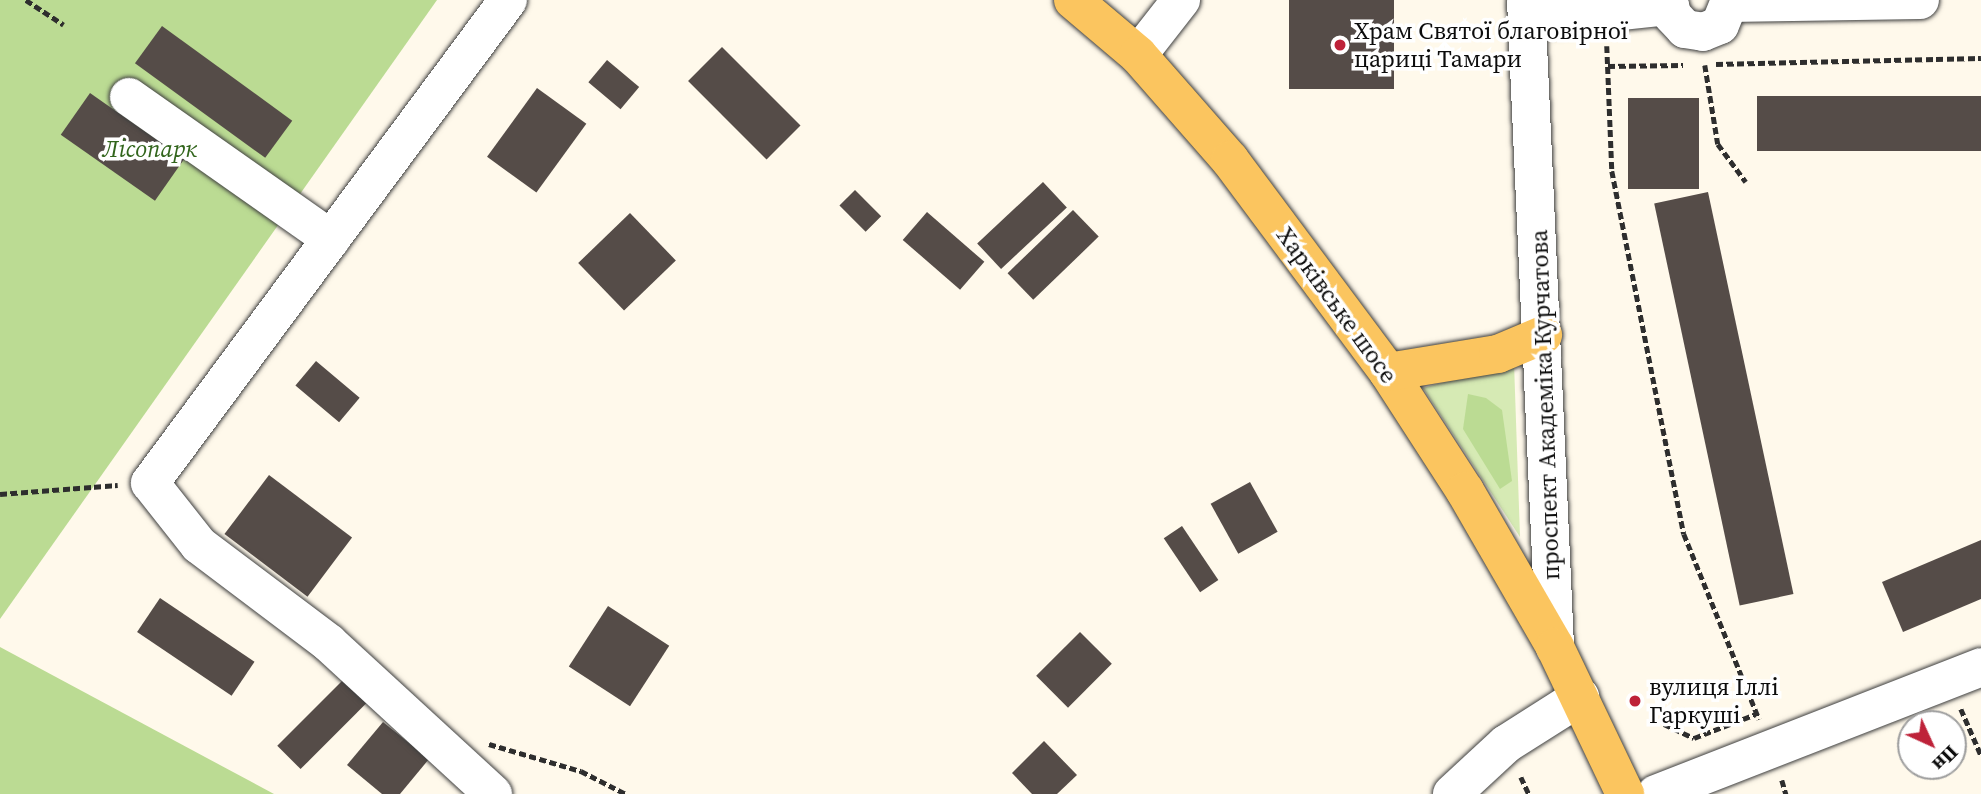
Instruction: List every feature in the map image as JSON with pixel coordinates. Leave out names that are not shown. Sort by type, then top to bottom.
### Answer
[{"type":"main road","name":"Харківське шосе","points":[[1073,0],[1138,55],[1230,160],[1388,372],[1465,491],[1555,646]]},
{"type":"main road","points":[[1388,372],[1498,354],[1543,335]]},
{"type":"main road","name":"проспект Академіка Курчатова","points":[[1555,646],[1625,794]]},
{"type":"street","points":[[493,794],[329,643],[199,545],[150,483],[508,0]]},
{"type":"street","points":[[1138,55],[1181,0]]},
{"type":"street","points":[[1526,10],[1606,12],[1670,3],[1677,23],[1704,48],[1720,25],[1730,2],[1920,0]]},
{"type":"street","name":"проспект Академіка Курчатова","points":[[1526,10],[1543,335],[1555,646]]},
{"type":"street","points":[[129,97],[331,239]]},
{"type":"street","points":[[1656,794],[1738,779],[1771,749],[1964,673]]},
{"type":"street","points":[[1452,794],[1506,744],[1580,697]]},
{"type":"path","points":[[26,0],[64,25]]},
{"type":"path","points":[[1606,12],[1612,171],[1684,534],[1771,749],[1786,794]]},
{"type":"path","points":[[1608,66],[1704,48],[1981,58]]},
{"type":"path","points":[[1704,48],[1718,144],[1746,181]]},
{"type":"path","points":[[0,494],[150,483]]},
{"type":"path","points":[[1964,673],[1980,752]]},
{"type":"path","points":[[1664,724],[1694,738],[1756,714]]},
{"type":"path","points":[[477,741],[581,771],[626,794]]},
{"type":"green space","name":"Лісопарк","points":[[0,0],[437,0],[0,619]]},
{"type":"green space","points":[[1514,363],[1520,537],[1423,388]]},
{"type":"green space","points":[[1468,394],[1486,398],[1502,410],[1512,481],[1500,489],[1463,429]]},
{"type":"green space","points":[[0,647],[274,794],[0,794]]},
{"type":"building","name":"Храм Святої благовірної цариці Тамари","points":[[1289,0],[1394,0],[1394,89],[1289,89]]},
{"type":"building","points":[[162,26],[292,121],[265,158],[135,63]]},
{"type":"building","points":[[722,47],[800,125],[767,159],[688,81]]},
{"type":"building","points":[[607,60],[639,87],[621,109],[588,82]]},
{"type":"building","points":[[537,88],[586,124],[536,193],[487,157]]},
{"type":"building","points":[[90,93],[184,159],[155,201],[61,135]]},
{"type":"building","points":[[1757,96],[1981,96],[1981,151],[1757,151]]},
{"type":"building","points":[[1628,98],[1699,98],[1699,189],[1628,189]]},
{"type":"building","points":[[1043,182],[1067,208],[1001,269],[977,243]]},
{"type":"building","points":[[855,190],[881,216],[866,232],[839,206]]},
{"type":"building","points":[[1708,192],[1793,594],[1740,605],[1654,203]]},
{"type":"building","points":[[1073,210],[1099,237],[1033,300],[1008,273]]},
{"type":"building","points":[[927,212],[984,262],[960,290],[903,240]]},
{"type":"building","points":[[630,213],[676,260],[624,310],[578,263]]},
{"type":"building","points":[[316,361],[360,398],[339,422],[295,386]]},
{"type":"building","points":[[269,475],[352,538],[308,597],[224,534]]},
{"type":"building","points":[[1250,482],[1278,532],[1238,554],[1211,504]]},
{"type":"building","points":[[1182,526],[1218,580],[1200,592],[1164,538]]},
{"type":"building","points":[[1981,540],[1981,599],[1903,632],[1882,582]]},
{"type":"building","points":[[160,598],[255,662],[232,696],[137,632]]},
{"type":"building","points":[[608,606],[669,646],[630,706],[569,666]]},
{"type":"building","points":[[1080,632],[1112,664],[1068,708],[1036,676]]},
{"type":"building","points":[[343,680],[366,703],[301,769],[277,746]]},
{"type":"building","points":[[383,722],[429,759],[400,794],[382,794],[347,765]]},
{"type":"building","points":[[1044,741],[1077,775],[1057,794],[1032,794],[1012,773]]},
{"type":"place","name":"Храм Святої благовірної цариці Тамари","points":[[1340,45]]},
{"type":"place","name":"вулиця Іллі Гаркуші","points":[[1635,701]]}]
